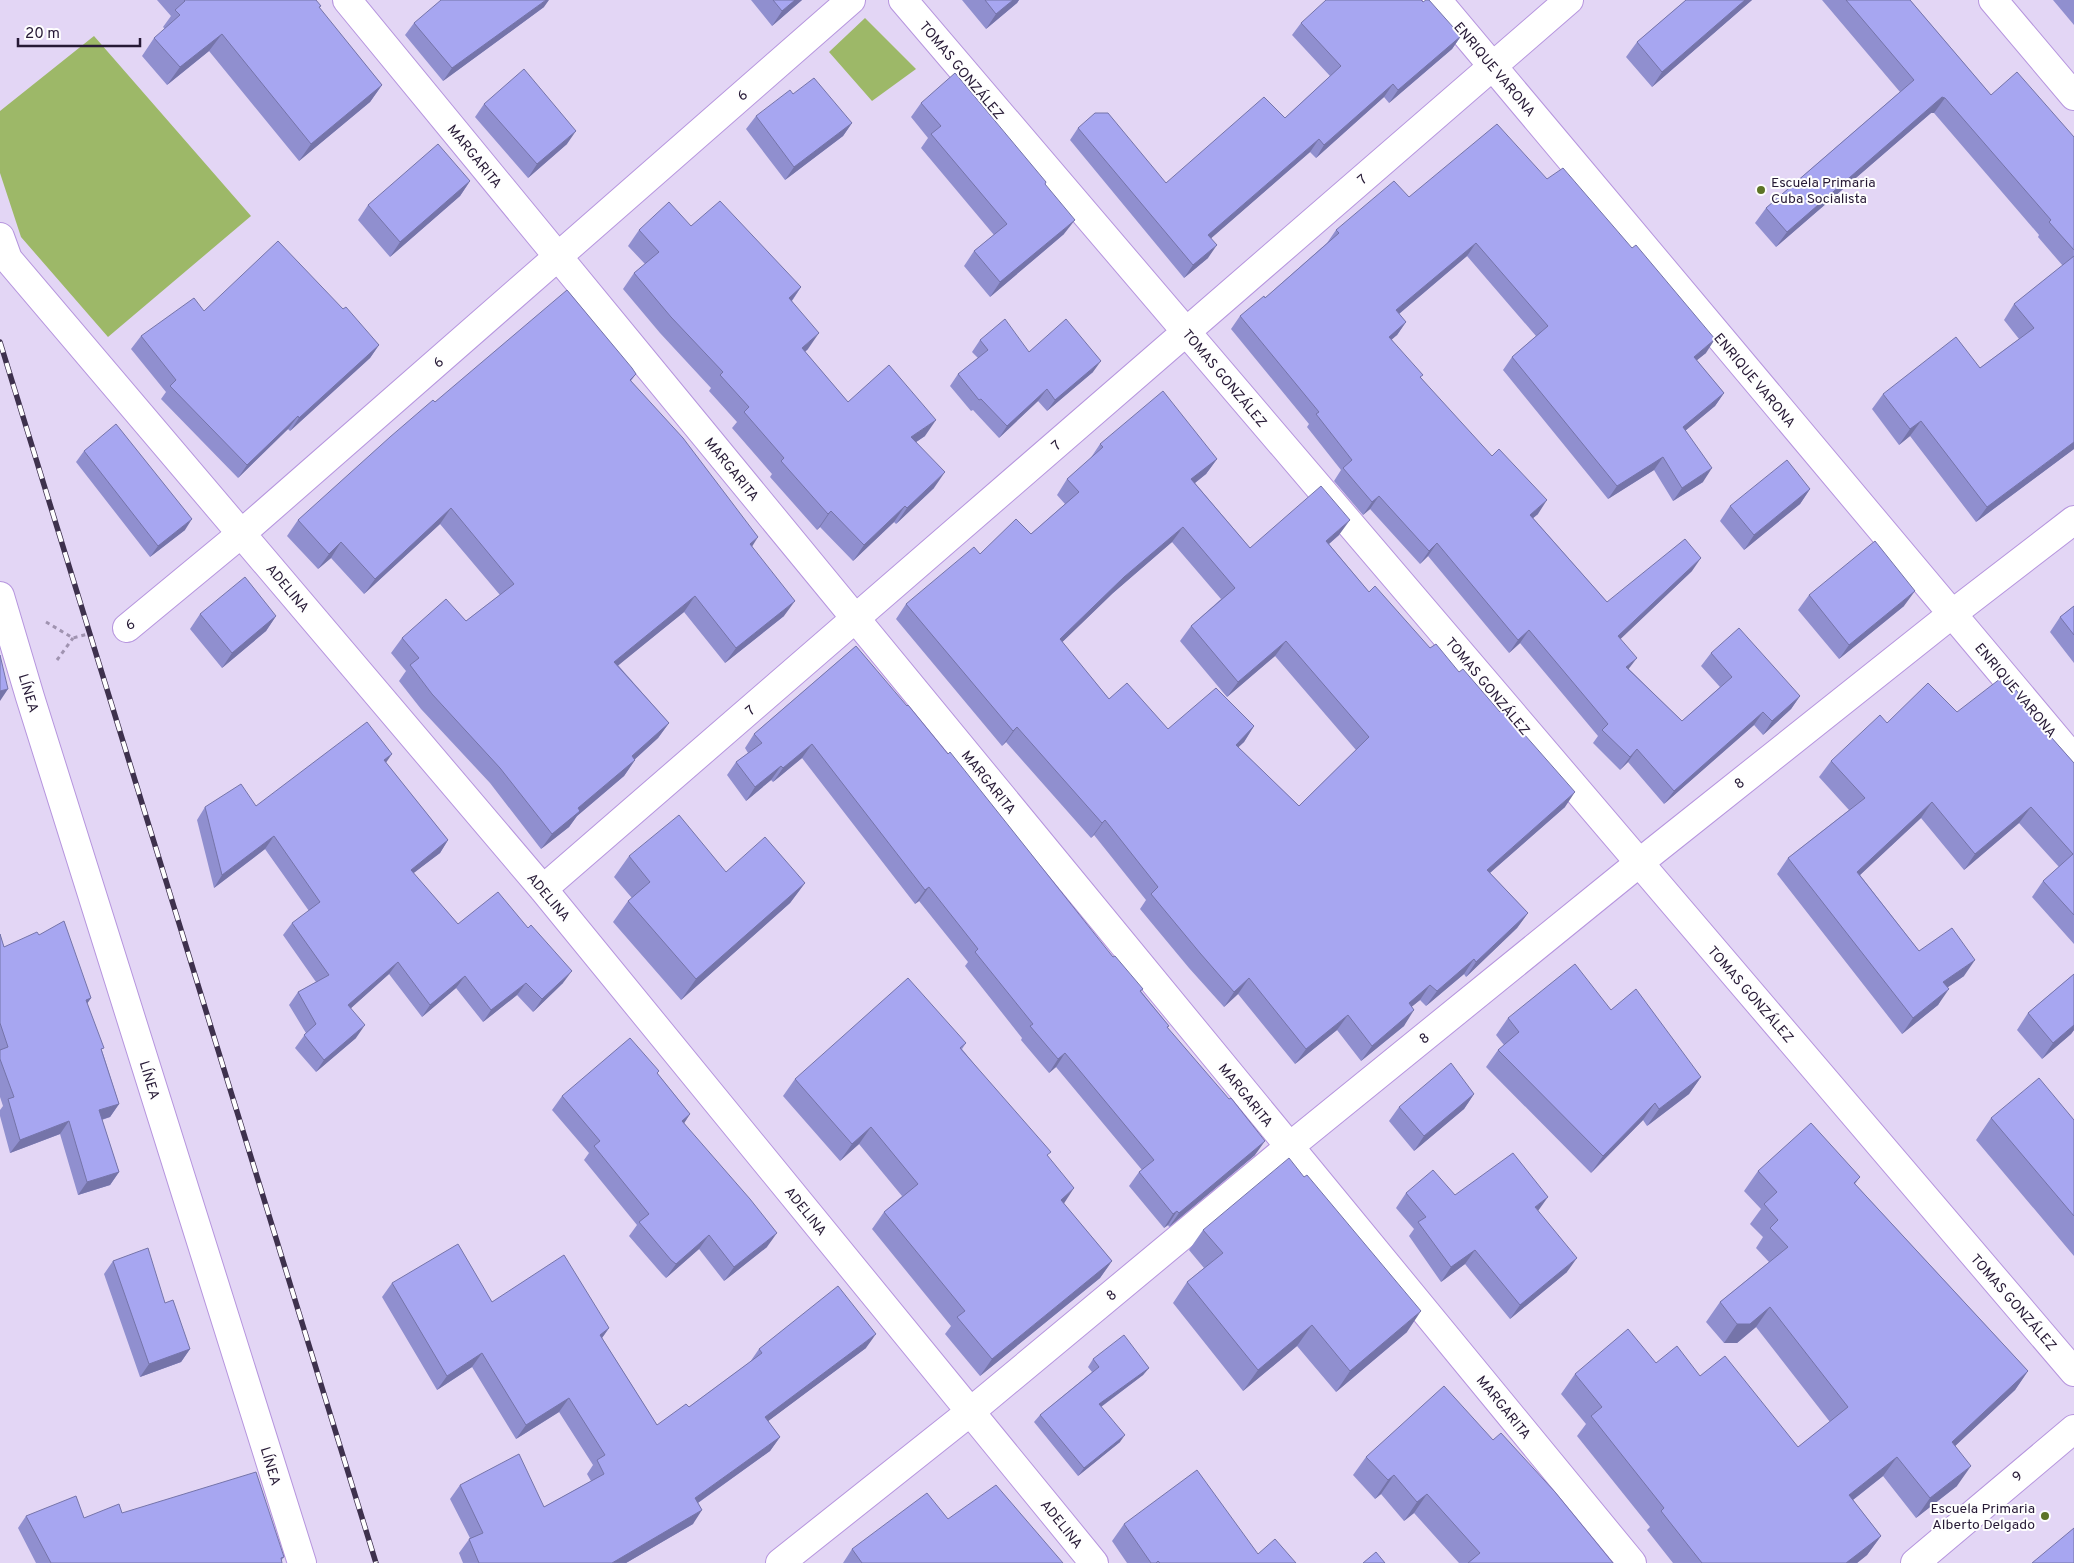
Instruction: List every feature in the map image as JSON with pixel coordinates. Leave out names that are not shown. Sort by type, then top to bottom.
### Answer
[{"type":"street","name":"MARGARITA","points":[[347,0],[1632,1563]]},
{"type":"street","name":"6","points":[[127,628],[242,533],[850,0]]},
{"type":"street","name":"TOMAS GONZÁLEZ","points":[[903,0],[2074,1372]]},
{"type":"street","name":"ENRIQUE VARONA","points":[[1437,0],[2074,759]]},
{"type":"street","name":"7","points":[[543,889],[1569,0]]},
{"type":"street","points":[[1993,0],[2074,96]]},
{"type":"street","name":"ADELINA","points":[[0,237],[8,259],[543,889],[1094,1563]]},
{"type":"street","name":"8","points":[[780,1563],[970,1412],[1289,1147],[1639,863],[1952,614],[2074,520]]},
{"type":"street","name":"LÍNEA","points":[[0,596],[302,1563]]},
{"type":"street","name":"9","points":[[1915,1563],[2074,1428]]},
{"type":"path","name":"6","points":[[0,596],[73,638],[90,633],[127,628]]},
{"type":"green space","points":[[865,18],[916,69],[872,101],[829,52]]},
{"type":"green space","points":[[94,36],[251,216],[108,337],[21,237],[0,173],[0,111]]},
{"type":"building","points":[[184,0],[316,0],[321,6],[319,7],[382,85],[311,144],[222,34],[180,67],[154,38],[180,15],[175,10]]},
{"type":"building","points":[[441,0],[546,0],[452,68],[414,23]]},
{"type":"building","points":[[773,0],[795,0],[782,11]]},
{"type":"building","points":[[985,0],[1013,0],[996,14]]},
{"type":"building","points":[[1326,0],[1421,0],[1423,2],[1429,0],[1461,36],[1398,90],[1393,84],[1324,145],[1319,139],[1208,235],[1217,245],[1193,265],[1078,128],[1095,113],[1108,113],[1166,183],[1264,97],[1285,118],[1341,66],[1301,23]]},
{"type":"building","points":[[1686,0],[1745,0],[1662,72],[1637,42]]},
{"type":"building","points":[[1846,0],[1910,0],[1991,95],[2017,72],[2074,137],[2074,250],[2049,222],[2051,220],[1945,98],[1942,97],[1787,232],[1766,208],[1914,80]]},
{"type":"building","points":[[524,69],[576,131],[537,164],[484,104]]},
{"type":"building","points":[[955,73],[1046,182],[1045,184],[1075,220],[1000,282],[974,251],[1007,224],[931,134],[941,126],[921,103]]},
{"type":"building","points":[[814,78],[852,123],[794,167],[756,116],[790,90],[793,94]]},
{"type":"building","points":[[1497,124],[1547,179],[1563,168],[1632,248],[1636,245],[1715,339],[1694,357],[1724,393],[1683,427],[1712,468],[1682,488],[1663,457],[1617,486],[1512,357],[1548,326],[1476,243],[1396,310],[1406,322],[1389,337],[1423,375],[1420,377],[1492,456],[1499,449],[1547,500],[1530,515],[1607,602],[1685,539],[1701,558],[1618,636],[1637,658],[1626,667],[1682,721],[1732,677],[1711,653],[1739,628],[1800,696],[1772,721],[1763,712],[1674,791],[1637,749],[1630,757],[1602,730],[1608,724],[1529,630],[1518,640],[1437,543],[1429,551],[1379,496],[1372,502],[1343,468],[1352,460],[1316,414],[1319,412],[1240,316],[1264,296],[1265,298],[1339,233],[1336,230],[1394,181],[1409,197]]},
{"type":"building","points":[[438,144],[470,181],[400,242],[368,205]]},
{"type":"building","points":[[720,201],[801,287],[789,298],[819,333],[802,348],[848,402],[889,365],[936,420],[911,437],[945,472],[907,508],[905,506],[864,545],[831,511],[828,514],[781,461],[784,458],[744,412],[749,407],[720,375],[723,372],[671,317],[634,273],[659,252],[639,230],[669,202],[691,226]]},
{"type":"building","points":[[278,241],[343,309],[346,307],[379,345],[299,418],[298,416],[247,465],[170,386],[176,380],[141,336],[194,298],[204,311]]},
{"type":"building","points":[[2074,256],[2074,442],[1987,507],[1921,421],[1910,429],[1883,394],[1956,337],[1980,368],[2034,328],[2014,304]]},
{"type":"building","points":[[567,290],[632,368],[636,374],[630,380],[683,438],[758,537],[750,544],[795,601],[736,648],[695,596],[614,662],[669,723],[632,756],[635,760],[578,808],[580,811],[552,834],[500,768],[432,694],[410,665],[419,658],[402,638],[446,599],[466,621],[514,584],[451,508],[375,579],[341,542],[329,554],[298,520],[433,400],[435,402]]},
{"type":"building","points":[[1005,319],[1029,352],[1066,319],[1101,361],[1055,400],[1047,389],[1007,426],[981,399],[979,400],[958,374],[988,350],[980,340]]},
{"type":"building","points":[[1163,391],[1217,459],[1191,479],[1250,548],[1321,486],[1350,520],[1326,541],[1369,592],[1375,586],[1430,648],[1436,644],[1459,672],[1463,669],[1500,712],[1502,709],[1575,792],[1487,870],[1528,913],[1476,962],[1474,959],[1437,991],[1430,985],[1409,1003],[1414,1010],[1372,1046],[1348,1015],[1306,1049],[1249,978],[1234,992],[1151,894],[1158,887],[1105,820],[1102,823],[1017,727],[1013,731],[906,604],[974,547],[980,554],[1016,519],[1031,534],[1079,492],[1067,479],[1103,447],[1100,444]],"holes":[[[1183,527],[1235,588],[1191,626],[1238,682],[1286,641],[1369,737],[1299,806],[1236,745],[1254,726],[1216,688],[1168,729],[1127,683],[1109,699],[1060,639],[1124,577]]]},
{"type":"building","points":[[116,424],[192,519],[158,546],[84,451]]},
{"type":"building","points":[[1787,460],[1810,489],[1754,535],[1730,506]]},
{"type":"building","points":[[1875,541],[1915,591],[1849,645],[1809,595]]},
{"type":"building","points":[[245,577],[276,616],[232,653],[200,614]]},
{"type":"building","points":[[2074,606],[2074,635],[2060,617]]},
{"type":"building","points":[[856,646],[948,754],[950,752],[1113,957],[1115,956],[1143,989],[1140,991],[1169,1026],[1167,1027],[1229,1099],[1231,1098],[1265,1141],[1179,1213],[1177,1211],[1173,1214],[1139,1172],[1154,1160],[1065,1053],[1058,1059],[1030,1026],[1033,1024],[975,952],[978,949],[929,887],[925,890],[812,744],[783,768],[781,766],[755,787],[736,762],[762,743],[754,734]]},
{"type":"building","points":[[0,655],[8,689],[0,691]]},
{"type":"building","points":[[2005,675],[2051,737],[2074,763],[2074,915],[2043,881],[2073,854],[2031,807],[1975,854],[1932,802],[1857,872],[1919,951],[1952,928],[1975,960],[1943,982],[1949,989],[1913,1018],[1788,858],[1865,798],[1831,761],[1880,715],[1887,723],[1928,683],[1957,712]]},
{"type":"building","points":[[367,722],[392,754],[384,760],[448,840],[411,870],[458,924],[498,892],[528,928],[531,925],[572,971],[542,999],[526,983],[491,1010],[465,976],[430,1005],[398,962],[348,1005],[365,1025],[324,1060],[304,1035],[316,1024],[298,992],[329,975],[292,923],[320,902],[274,836],[222,875],[205,807],[241,784],[256,806]]},
{"type":"building","points":[[679,815],[726,872],[765,837],[805,883],[696,979],[628,901],[650,882],[629,856]]},
{"type":"building","points":[[64,921],[91,998],[86,1000],[104,1048],[101,1049],[119,1104],[99,1110],[119,1172],[87,1182],[69,1121],[20,1140],[8,1099],[14,1097],[0,1059],[0,1050],[8,1047],[0,1023],[0,934],[4,947],[37,932],[39,935]]},
{"type":"building","points":[[1575,964],[1611,1010],[1636,989],[1701,1077],[1659,1109],[1655,1103],[1603,1156],[1498,1050],[1519,1032],[1508,1018]]},
{"type":"building","points":[[2074,974],[2074,1025],[2053,1043],[2028,1013]]},
{"type":"building","points":[[908,978],[966,1043],[960,1048],[1051,1152],[1047,1155],[1074,1188],[1061,1200],[1112,1261],[992,1359],[957,1317],[965,1311],[884,1212],[918,1184],[871,1127],[852,1144],[795,1079]]},
{"type":"building","points":[[630,1038],[659,1071],[657,1073],[690,1114],[682,1121],[777,1233],[734,1267],[709,1235],[676,1264],[671,1260],[639,1222],[649,1214],[594,1146],[600,1141],[562,1096]]},
{"type":"building","points":[[1451,1063],[1474,1094],[1424,1136],[1399,1107]]},
{"type":"building","points":[[2039,1078],[2074,1120],[2074,1216],[1991,1118]]},
{"type":"building","points":[[1811,1123],[1860,1177],[1854,1183],[2028,1371],[1952,1442],[1971,1466],[1930,1498],[1897,1457],[1849,1495],[1881,1536],[1846,1563],[1702,1563],[1661,1511],[1664,1508],[1591,1416],[1602,1407],[1575,1374],[1628,1329],[1656,1363],[1677,1346],[1700,1376],[1725,1356],[1798,1447],[1848,1407],[1770,1307],[1750,1324],[1737,1324],[1720,1302],[1788,1247],[1770,1228],[1778,1220],[1764,1204],[1777,1192],[1758,1171]]},
{"type":"building","points":[[1513,1153],[1548,1197],[1535,1207],[1577,1258],[1520,1305],[1475,1250],[1451,1267],[1418,1222],[1426,1217],[1406,1193],[1433,1170],[1455,1195]]},
{"type":"building","points":[[1289,1158],[1304,1177],[1307,1175],[1421,1311],[1350,1371],[1312,1325],[1258,1370],[1187,1282],[1223,1253],[1203,1230]]},
{"type":"building","points":[[458,1244],[492,1302],[564,1255],[609,1328],[600,1335],[657,1425],[686,1404],[689,1407],[762,1353],[759,1349],[838,1286],[876,1334],[765,1417],[780,1437],[695,1498],[702,1510],[612,1563],[479,1563],[469,1539],[483,1533],[460,1485],[519,1454],[544,1507],[604,1474],[597,1460],[605,1455],[569,1398],[526,1425],[482,1353],[447,1376],[392,1283]]},
{"type":"building","points":[[148,1248],[165,1303],[173,1300],[190,1349],[149,1364],[113,1261]]},
{"type":"building","points":[[1124,1335],[1149,1368],[1099,1404],[1125,1435],[1084,1468],[1040,1415],[1099,1367],[1093,1359]]},
{"type":"building","points":[[1444,1386],[1493,1440],[1501,1433],[1555,1492],[1613,1563],[1468,1563],[1480,1553],[1427,1494],[1417,1502],[1394,1475],[1388,1480],[1366,1457]]},
{"type":"building","points":[[1197,1470],[1258,1554],[1275,1539],[1296,1563],[1160,1563],[1158,1561],[1151,1563],[1124,1524]]},
{"type":"building","points":[[256,1472],[284,1557],[281,1558],[282,1563],[51,1563],[26,1516],[76,1496],[84,1518],[119,1504],[122,1513]]},
{"type":"building","points":[[996,1485],[1063,1563],[862,1563],[852,1549],[927,1493],[948,1519]]},
{"type":"building","points":[[2074,1528],[2074,1563],[2032,1563]]},
{"type":"building","points":[[1376,1552],[1385,1563],[1363,1563]]},
{"type":"railway","points":[[0,342],[376,1563]]},
{"type":"place","name":"Escuela Primaria Cuba Socialista","points":[[1761,190]]},
{"type":"place","name":"Escuela Primaria Alberto Delgado","points":[[2045,1516]]}]
